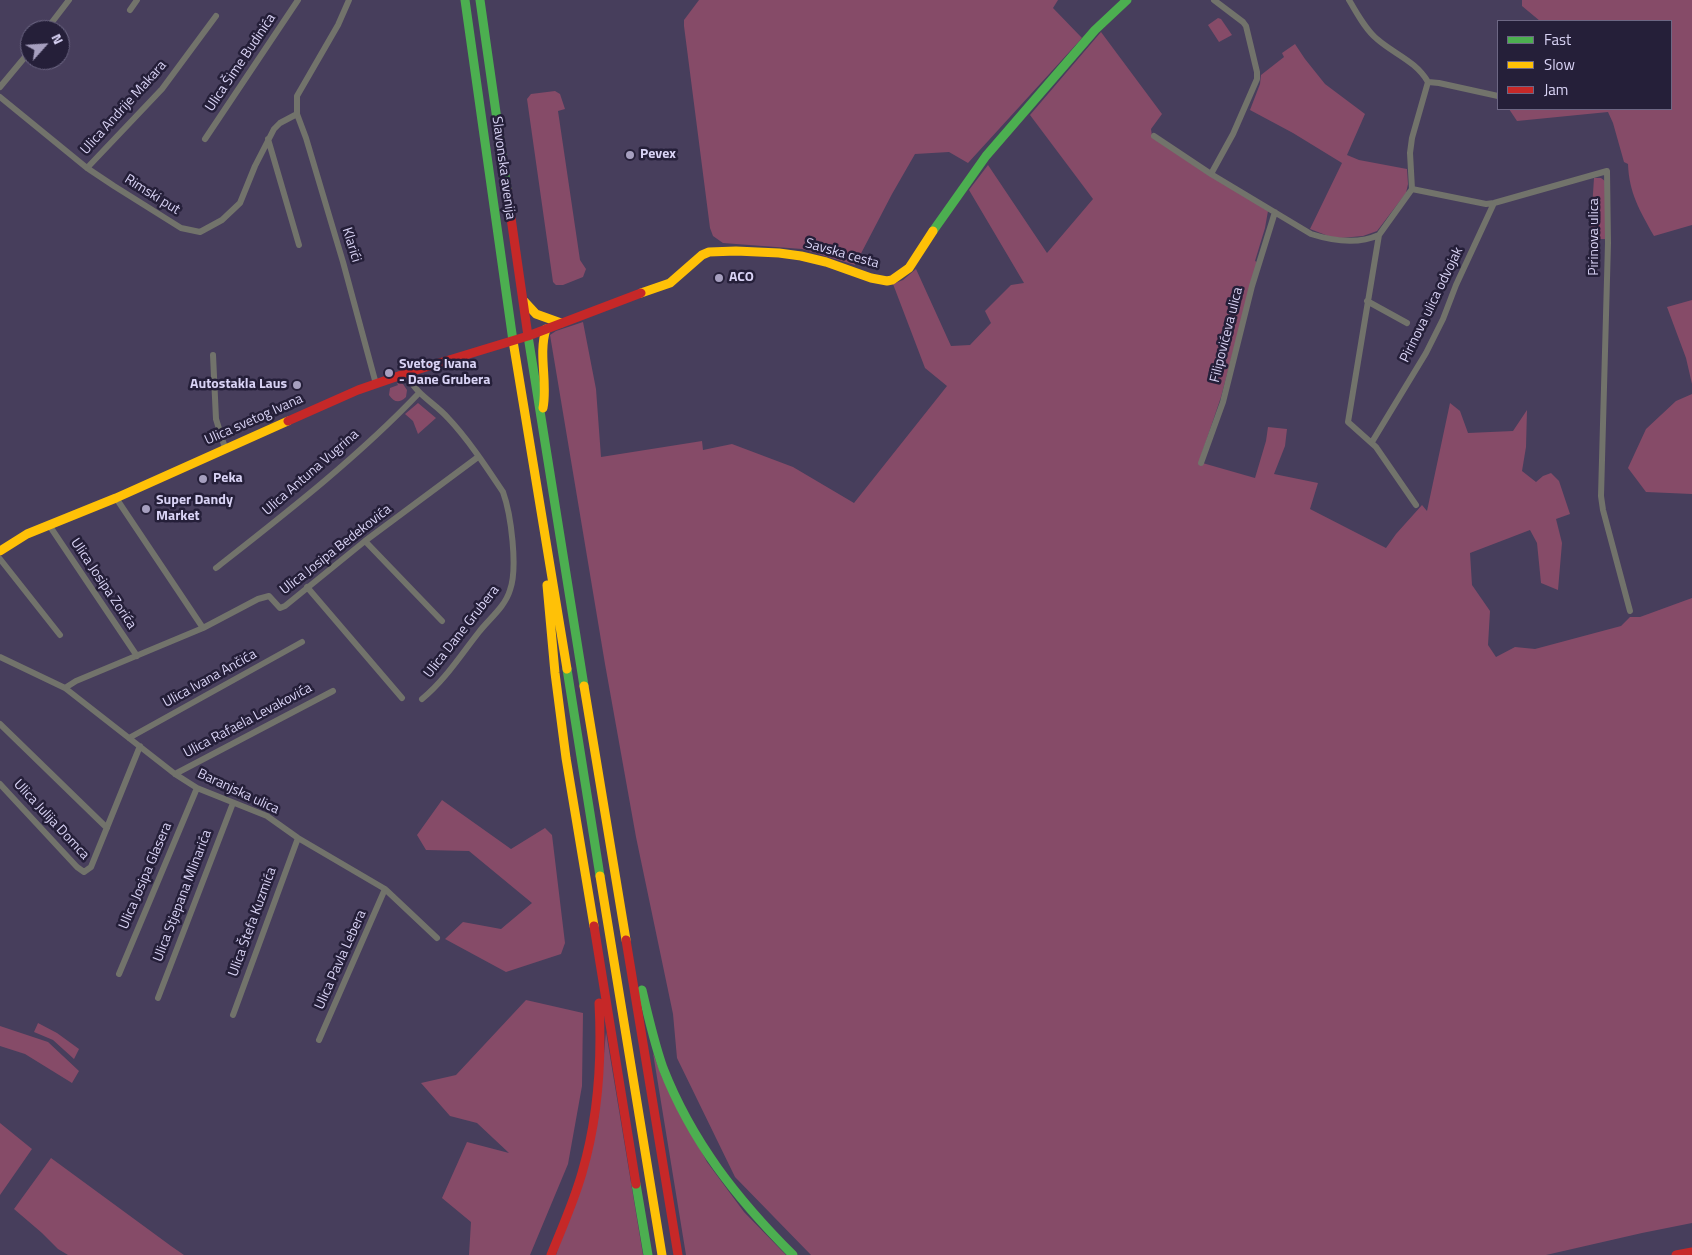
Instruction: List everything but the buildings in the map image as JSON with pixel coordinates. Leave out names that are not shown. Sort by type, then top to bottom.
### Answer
[{"type":"main road","name":"Slavonska avenija","points":[[465,0],[513,341],[662,1255]]},
{"type":"main road","name":"Slavonska avenija","points":[[480,0],[528,336],[678,1255]]},
{"type":"main road","name":"Savska cesta","points":[[528,336],[670,283],[702,255],[709,252],[780,252],[807,257],[871,278],[887,281],[898,276],[909,268],[946,211],[986,156],[1095,30],[1127,0]]},
{"type":"main road","points":[[523,300],[536,314],[561,323]]},
{"type":"main road","points":[[541,417],[546,391],[542,344],[546,329]]},
{"type":"main road","name":"Ulica svetog Ivana","points":[[0,552],[27,534],[116,498],[342,397],[407,373],[528,336]]},
{"type":"main road","points":[[550,570],[546,588],[566,758],[648,1255]]},
{"type":"main road","points":[[625,932],[633,943],[649,1026],[682,1112],[701,1146],[724,1179],[746,1207],[793,1255]]},
{"type":"main road","points":[[551,1255],[582,1174],[592,1131],[601,1043],[597,986],[600,964]]},
{"type":"main road","points":[[1676,1255],[1692,1252]]},
{"type":"street","points":[[54,20],[69,0]]},
{"type":"street","points":[[130,10],[137,0]]},
{"type":"street","name":"Ulica Šime Budinića","points":[[205,139],[298,0]]},
{"type":"street","points":[[297,114],[297,96],[338,25],[349,0]]},
{"type":"street","points":[[1211,174],[1233,134],[1257,80],[1257,72],[1246,26],[1214,0]]},
{"type":"street","points":[[1349,0],[1377,39],[1406,58],[1422,72],[1428,82],[1412,138],[1410,153],[1412,189],[1379,235],[1348,422],[1372,442],[1416,505]]},
{"type":"street","name":"Ulica Andrije Makara","points":[[87,168],[162,88],[216,16]]},
{"type":"street","points":[[0,87],[20,63]]},
{"type":"street","points":[[1428,82],[1497,96]]},
{"type":"street","name":"Rimski put","points":[[0,97],[87,168],[181,228],[200,232],[222,220],[240,203],[268,139],[280,122],[297,114]]},
{"type":"street","name":"Klarići","points":[[297,114],[343,262],[376,384]]},
{"type":"street","points":[[1154,136],[1211,174],[1311,234],[1328,240],[1348,241],[1363,240],[1379,235]]},
{"type":"street","points":[[268,139],[299,245]]},
{"type":"street","name":"Pirinova ulica","points":[[1412,189],[1486,204],[1607,171],[1608,243],[1601,496],[1630,611]]},
{"type":"street","name":"Pirinova ulica odvojak","points":[[1372,442],[1432,340],[1494,203]]},
{"type":"street","name":"Filipovićeva ulica","points":[[1201,463],[1223,402],[1252,286],[1275,212]]},
{"type":"street","name":"Pirinova ulica odvojak","points":[[1367,301],[1407,323]]},
{"type":"street","points":[[213,354],[216,419],[225,448]]},
{"type":"street","name":"Ulica Dane Grubera","points":[[407,373],[418,393],[433,403],[450,420],[503,492],[507,503],[513,552],[511,588],[504,603],[443,679],[422,699]]},
{"type":"street","name":"Ulica Antuna Vugrina","points":[[216,568],[311,493],[397,415],[418,393]]},
{"type":"street","name":"Ulica Josipa Bedekovića","points":[[65,688],[76,681],[203,628],[258,599],[269,596],[280,608],[285,606],[365,541],[478,457]]},
{"type":"street","points":[[116,498],[203,628]]},
{"type":"street","name":"Ulica Josipa Zorića","points":[[49,526],[137,656]]},
{"type":"street","points":[[365,541],[442,621]]},
{"type":"street","points":[[0,560],[60,635]]},
{"type":"street","points":[[307,587],[402,698]]},
{"type":"street","name":"Ulica Ivana Ančića","points":[[129,738],[302,642]]},
{"type":"street","name":"Baranjska ulica","points":[[0,657],[65,688],[174,774],[197,788],[266,816],[298,838],[385,889],[437,938]]},
{"type":"street","name":"Ulica Rafaela Levakovića","points":[[174,774],[334,691]]},
{"type":"street","points":[[0,724],[107,828],[140,746]]},
{"type":"street","name":"Ulica Julija Domca","points":[[0,784],[77,867],[84,872],[91,867],[107,828]]},
{"type":"street","name":"Ulica Josipa Glasera","points":[[119,974],[197,788]]},
{"type":"street","name":"Ulica Stjepana Mlinarića","points":[[158,998],[233,803]]},
{"type":"street","name":"Ulica Štefa Kuzmića","points":[[233,1015],[298,838]]},
{"type":"street","name":"Ulica Pavla Lebera","points":[[319,1040],[385,889]]},
{"type":"shaded area","points":[[699,0],[1058,0],[1053,8],[1082,38],[968,163],[949,152],[915,154],[855,265],[802,249],[723,243],[713,236],[710,228],[684,26],[684,20]]},
{"type":"shaded area","points":[[1522,0],[1692,0],[1692,225],[1654,236],[1636,202],[1628,164],[1624,162],[1608,112],[1517,121],[1510,110],[1672,110],[1672,20],[1539,20],[1522,6]]},
{"type":"shaded area","points":[[1218,18],[1221,19],[1232,35],[1219,42],[1208,25]]},
{"type":"shaded area","points":[[1101,32],[1162,114],[1151,129],[1152,136],[1268,211],[1255,261],[1257,262],[1221,397],[1199,462],[1255,478],[1266,441],[1268,427],[1287,429],[1285,446],[1274,474],[1318,483],[1310,509],[1386,548],[1422,505],[1427,511],[1450,403],[1460,411],[1468,433],[1513,431],[1527,410],[1526,447],[1522,471],[1536,482],[1543,476],[1551,473],[1559,481],[1570,514],[1556,519],[1562,543],[1558,590],[1541,583],[1537,543],[1530,530],[1470,553],[1472,585],[1490,611],[1488,645],[1496,657],[1515,647],[1535,649],[1621,626],[1630,617],[1640,617],[1692,598],[1692,1223],[1546,1255],[811,1255],[735,1177],[677,1058],[673,1014],[636,837],[550,335],[556,331],[583,322],[596,389],[601,457],[702,441],[703,450],[732,444],[793,467],[854,503],[947,386],[925,368],[893,284],[903,280],[916,269],[951,346],[970,345],[991,323],[985,311],[1011,285],[1024,283],[969,190],[988,165],[1047,253],[1093,199],[1030,115]]},
{"type":"shaded area","points":[[1295,44],[1325,84],[1365,114],[1347,155],[1359,160],[1407,169],[1408,184],[1406,193],[1377,231],[1363,236],[1341,238],[1331,237],[1310,229],[1342,163],[1293,133],[1250,110],[1260,84],[1261,75],[1284,57],[1282,53]]},
{"type":"shaded area","points":[[555,91],[560,94],[565,109],[558,111],[580,260],[586,269],[583,277],[563,285],[556,285],[553,282],[527,99],[531,94]]},
{"type":"shaded area","points":[[1594,178],[1601,178],[1605,181],[1606,239],[1590,239]]},
{"type":"shaded area","points":[[1692,300],[1692,384],[1686,358],[1667,307]]},
{"type":"shaded area","points":[[397,383],[403,384],[407,390],[406,397],[395,401],[389,395],[390,388],[398,385]]},
{"type":"shaded area","points":[[1692,394],[1692,494],[1646,492],[1628,468],[1646,429],[1676,401]]},
{"type":"shaded area","points":[[418,403],[436,418],[418,434],[413,421],[405,414]]},
{"type":"shaded area","points":[[442,800],[511,849],[545,828],[552,835],[565,943],[561,954],[506,972],[445,939],[463,922],[501,929],[532,903],[469,851],[426,850],[417,835]]},
{"type":"shaded area","points":[[526,1000],[583,1013],[582,1086],[568,1164],[530,1255],[469,1255],[471,1222],[442,1198],[467,1142],[509,1153],[477,1123],[450,1116],[421,1083],[456,1075]]},
{"type":"shaded area","points":[[38,1023],[57,1033],[79,1049],[74,1059],[53,1040],[34,1032]]},
{"type":"shaded area","points":[[0,1026],[48,1042],[79,1071],[72,1083],[25,1054],[0,1046]]},
{"type":"shaded area","points":[[606,1032],[643,1255],[556,1255],[598,1119]]},
{"type":"shaded area","points":[[653,1053],[662,1077],[707,1162],[744,1212],[786,1255],[686,1255]]},
{"type":"shaded area","points":[[0,1123],[32,1149],[0,1195]]},
{"type":"shaded area","points":[[51,1158],[184,1255],[68,1255],[58,1249],[14,1209]]},
{"type":"traffic: fast","points":[[465,0],[513,341]]},
{"type":"traffic: fast","points":[[480,0],[507,190]]},
{"type":"traffic: fast","points":[[933,231],[986,156],[1095,30],[1127,0]]},
{"type":"traffic: fast","points":[[528,336],[584,686]]},
{"type":"traffic: fast","points":[[567,669],[600,876]]},
{"type":"traffic: fast","points":[[642,990],[663,1068],[688,1121],[702,1145],[735,1191],[793,1255]]},
{"type":"traffic: fast","points":[[636,1184],[648,1255]]},
{"type":"traffic: slow","points":[[641,293],[670,283],[702,255],[709,252],[736,251],[801,256],[826,262],[871,278],[892,280],[909,268],[933,231]]},
{"type":"traffic: slow","points":[[524,301],[536,314],[561,323]]},
{"type":"traffic: slow","points":[[543,408],[543,349],[546,329]]},
{"type":"traffic: slow","points":[[513,341],[567,669]]},
{"type":"traffic: slow","points":[[0,551],[27,534],[116,498],[288,421]]},
{"type":"traffic: slow","points":[[547,585],[555,673],[566,758],[594,926]]},
{"type":"traffic: slow","points":[[584,686],[626,940]]},
{"type":"traffic: slow","points":[[600,876],[662,1255]]},
{"type":"traffic: jam","points":[[507,190],[528,336]]},
{"type":"traffic: jam","points":[[288,421],[358,390],[528,336],[641,293]]},
{"type":"traffic: jam","points":[[594,926],[636,1184]]},
{"type":"traffic: jam","points":[[626,940],[678,1255]]},
{"type":"traffic: jam","points":[[551,1255],[579,1183],[592,1132],[598,1089],[599,1003]]},
{"type":"traffic: jam","points":[[1676,1255],[1692,1252]]},
{"type":"place","name":"Pevex","points":[[630,155]]},
{"type":"place","name":"ACO","points":[[719,278]]},
{"type":"place","name":"Svetog Ivana - Dane Grubera","points":[[389,373]]},
{"type":"place","name":"Autostakla Laus","points":[[297,385]]},
{"type":"place","name":"Peka","points":[[203,479]]},
{"type":"place","name":"Super Dandy Market","points":[[146,509]]}]
